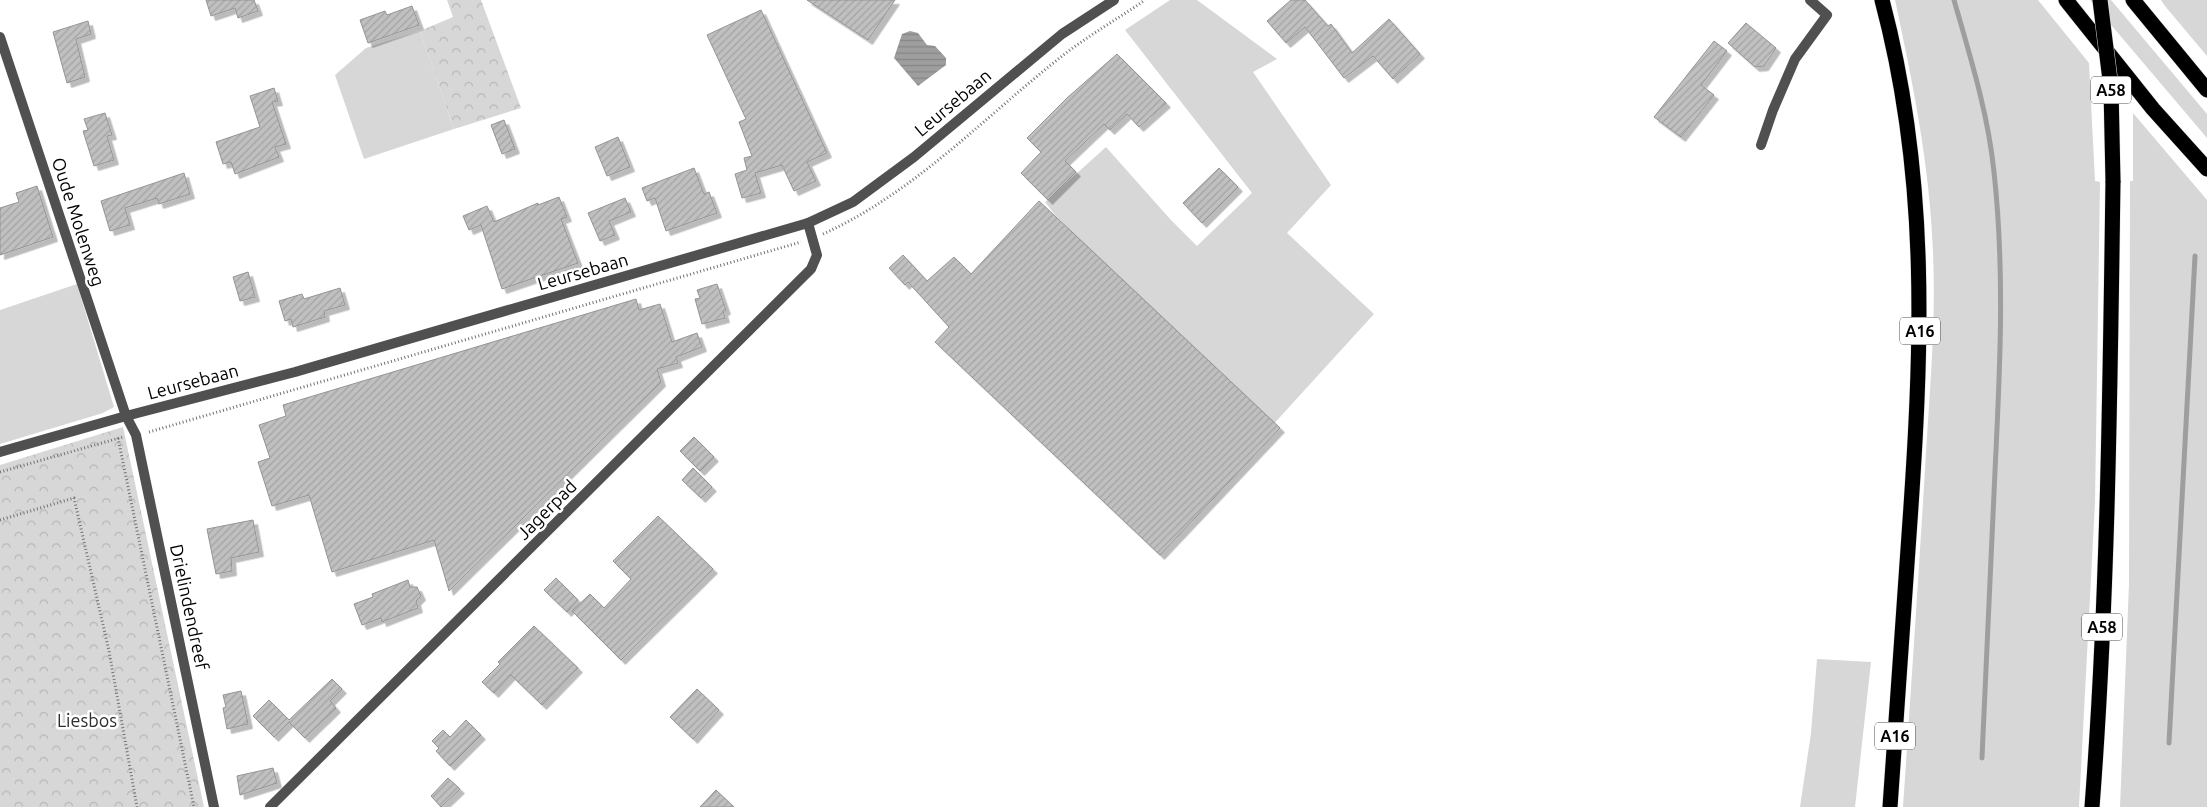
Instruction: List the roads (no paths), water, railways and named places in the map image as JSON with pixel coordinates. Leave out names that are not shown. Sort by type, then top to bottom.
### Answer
[{"type":"highway","name":"A16","points":[[1882,0],[1902,90],[1913,170],[1920,254],[1920,340],[1916,439],[1890,807]]},
{"type":"highway","points":[[2066,0],[2153,108],[2207,169]]},
{"type":"highway","name":"A58","points":[[2092,807],[2099,716],[2109,448],[2113,182],[2111,88],[2100,0]]},
{"type":"highway","points":[[2132,0],[2207,90]]},
{"type":"street","name":"Leursebaan","points":[[0,452],[126,416],[304,370],[808,223],[853,202],[914,158],[1062,34],[1114,0]]},
{"type":"street","points":[[1761,145],[1776,102],[1795,59],[1827,16],[1810,0]]},
{"type":"street","name":"Oude Molenweg","points":[[0,37],[126,416]]},
{"type":"street","name":"Jagerpad","points":[[270,807],[812,269],[817,255],[808,223]]},
{"type":"street","name":"Drielindendreef","points":[[126,416],[136,435],[214,807]]},
{"type":"waterway","points":[[1954,0],[1978,85],[1987,128],[1994,172],[2000,247],[2000,358],[1982,758]]},
{"type":"waterway","points":[[2169,743],[2195,256]]},
{"type":"park label","name":"Liesbos","points":[[87,721]]}]
